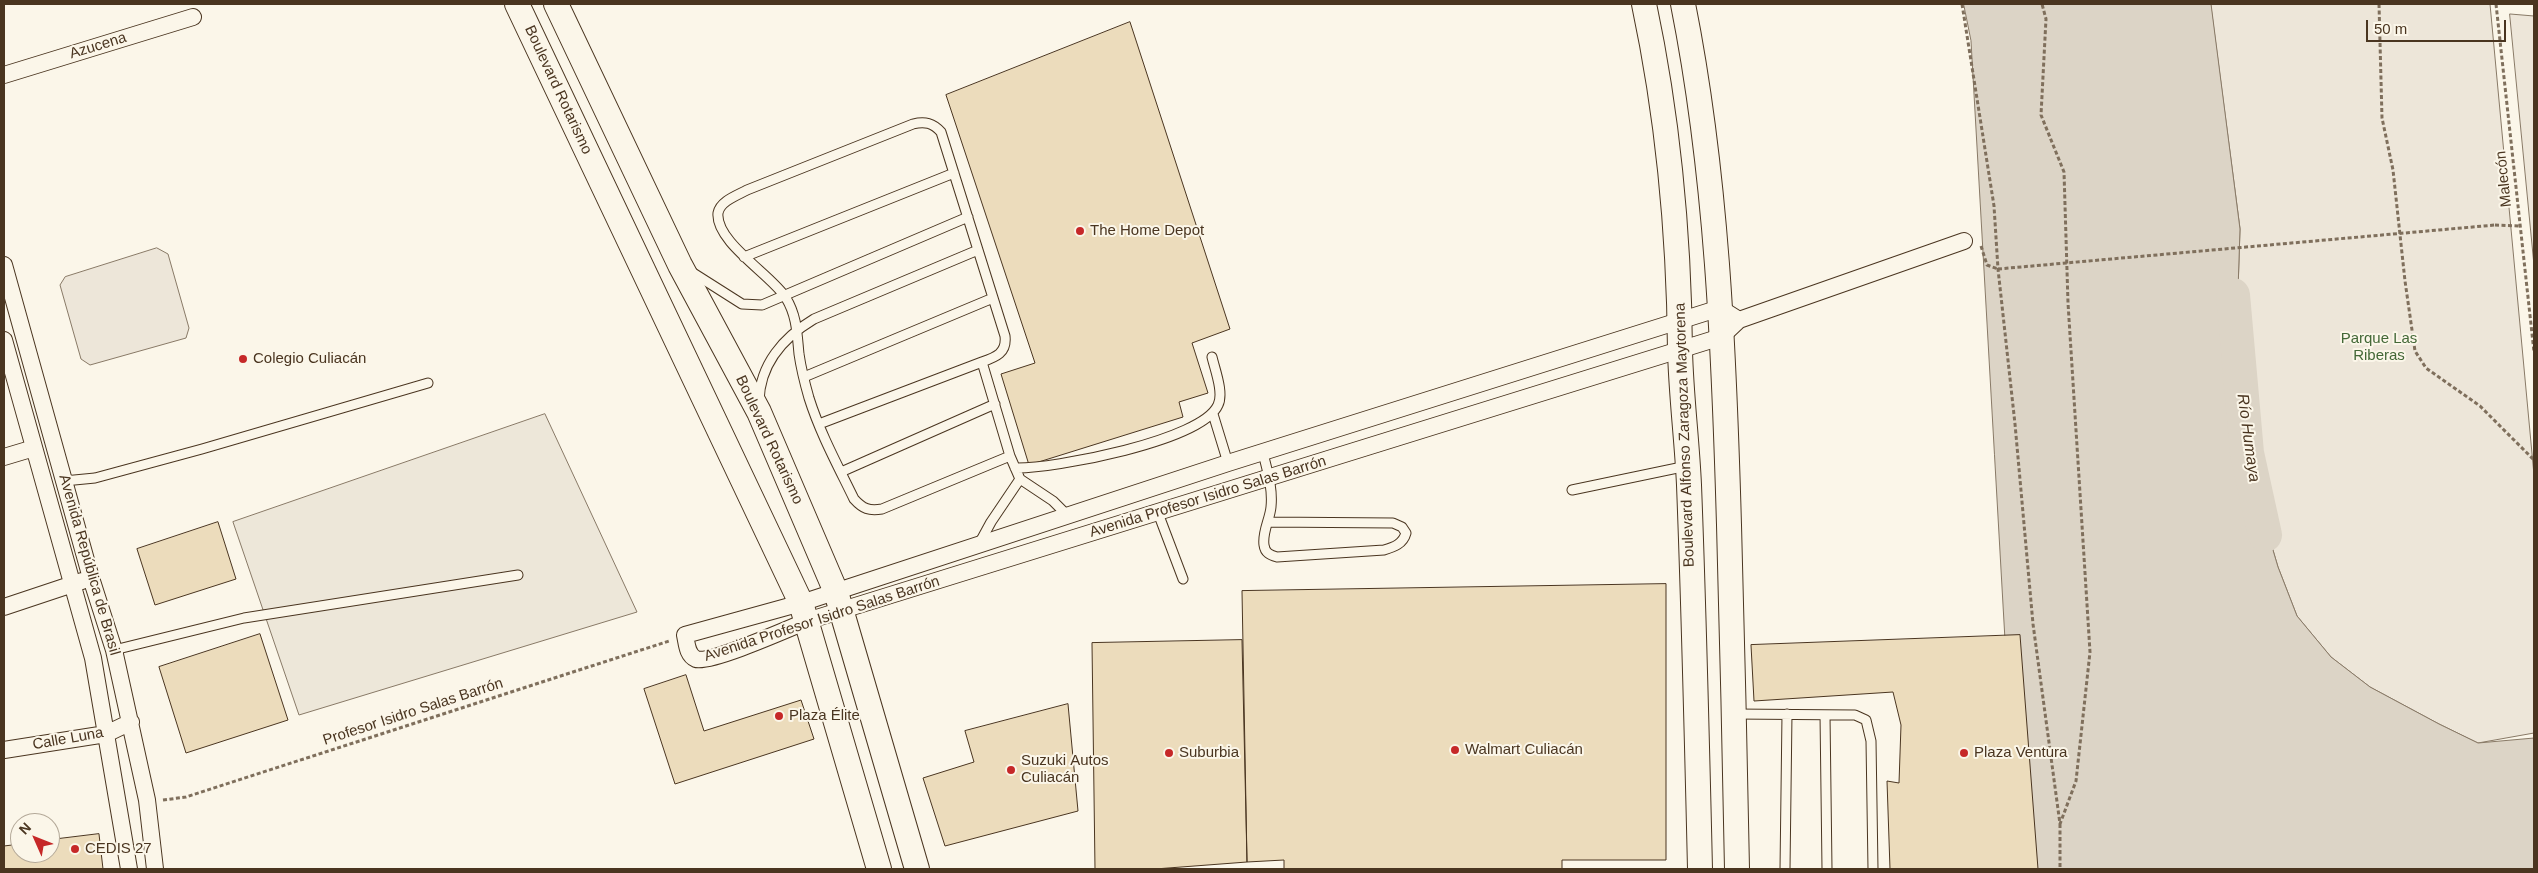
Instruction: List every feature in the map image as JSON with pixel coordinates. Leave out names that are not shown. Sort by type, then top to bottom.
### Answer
[{"type":"street","name":"Boulevard Rotarismo","points":[[517,4],[804,612],[879,869]]},
{"type":"street","name":"Boulevard Rotarismo","points":[[556,4],[680,265],[759,412],[838,601],[917,869]]},
{"type":"street","name":"Boulevard Alfonso Zaragoza Maytorena","points":[[1644,4],[1651,36],[1667,152],[1681,321],[1680,350],[1688,465],[1700,869]]},
{"type":"street","points":[[1683,4],[1729,314],[1721,337],[1734,714],[1737,869]]},
{"type":"street","name":"Azucena","points":[[4,75],[193,17]]},
{"type":"street","name":"Avenida Profesor Isidro Salas Barrón","points":[[838,601],[978,546],[1228,463],[1681,321],[1729,314],[1964,241]]},
{"type":"street","name":"Avenida República de Brasil","points":[[5,275],[10,315],[64,481],[91,578],[114,650],[147,800],[155,869]]},
{"type":"street","name":"Avenida Profesor Isidro Salas Barrón","points":[[804,612],[746,646],[700,660],[692,656],[685,635],[804,612],[1158,513],[1721,337]]},
{"type":"street","name":"Avenida República de Brasil","points":[[4,340],[71,585],[93,658],[129,869]]},
{"type":"street","points":[[4,457],[34,448]]},
{"type":"street","points":[[4,607],[91,578]]},
{"type":"street","name":"Calle Luna","points":[[4,750],[106,734],[130,722]]},
{"type":"lane","points":[[819,424],[999,355],[1006,344],[941,132],[929,123],[914,124],[747,190],[726,202],[718,214],[720,222],[744,257],[785,296],[797,329],[804,377],[819,424],[854,499],[863,508],[872,510],[882,509],[1010,456]]},
{"type":"lane","points":[[744,257],[954,173]]},
{"type":"lane","points":[[680,265],[742,304],[762,305],[968,218]]},
{"type":"lane","points":[[759,412],[760,394],[768,365],[783,341],[797,329],[814,319],[978,250]]},
{"type":"lane","points":[[804,377],[993,298]]},
{"type":"lane","points":[[1015,468],[1041,467],[1145,445],[1192,428],[1213,414],[1219,402],[1212,357]]},
{"type":"lane","points":[[982,362],[1010,456],[1020,479],[1053,501],[1068,516]]},
{"type":"lane","points":[[64,481],[95,478],[428,383]]},
{"type":"lane","points":[[841,472],[995,404]]},
{"type":"lane","points":[[1213,414],[1228,463]]},
{"type":"lane","points":[[1263,453],[1272,502],[1268,522],[1264,546],[1270,555],[1277,557],[1384,550],[1404,540],[1406,534],[1402,527],[1393,523],[1268,522]]},
{"type":"lane","points":[[1572,490],[1688,465]]},
{"type":"lane","points":[[978,546],[991,522],[1020,479]]},
{"type":"lane","points":[[1158,513],[1183,579]]},
{"type":"lane","points":[[114,650],[244,618],[518,575]]},
{"type":"lane","points":[[1734,714],[1855,714],[1863,717],[1869,725],[1873,869]]},
{"type":"lane","points":[[1785,869],[1787,714]]},
{"type":"lane","points":[[1825,714],[1827,869]]},
{"type":"path","points":[[1962,4],[1994,206],[1998,268],[2015,424],[2033,624],[2060,824],[2060,869]]},
{"type":"path","points":[[2042,4],[2046,18],[2041,115],[2064,172],[2069,312],[2090,652],[2076,782],[2060,824]]},
{"type":"path","points":[[2378,4],[2382,118],[2393,170],[2404,281],[2415,352],[2426,368],[2480,406],[2534,460]]},
{"type":"path","name":"Malecón","points":[[2496,4],[2534,352]]},
{"type":"path","points":[[1964,241],[1980,244],[1987,266],[1998,268],[2495,225],[2520,226]]},
{"type":"path","name":"Profesor Isidro Salas Barrón","points":[[147,800],[186,797],[685,635]]},
{"type":"green space","name":"Parque Las Riberas","points":[[2211,4],[2490,4],[2534,475],[2534,733],[2478,743],[2439,724],[2370,687],[2331,657],[2297,616],[2278,567],[2248,466],[2236,352],[2240,229]]},
{"type":"green space","points":[[2510,14],[2534,16],[2534,265]]},
{"type":"green space","points":[[157,248],[168,254],[189,328],[186,338],[90,365],[81,359],[60,285],[65,277]]},
{"type":"shaded area","points":[[1964,4],[2211,4],[2240,229],[2236,352],[2248,466],[2278,567],[2297,616],[2331,657],[2370,687],[2478,743],[2534,738],[2534,869],[2018,869],[1971,41]]},
{"type":"shaded area","points":[[545,414],[637,612],[299,715],[233,522]]},
{"type":"building","points":[[1130,22],[1230,329],[1192,343],[1208,393],[1179,402],[1183,417],[1029,465],[1001,374],[1035,363],[946,95]]},
{"type":"building","points":[[218,522],[236,579],[155,605],[137,549]]},
{"type":"building","name":"Walmart Culiacán","points":[[1666,584],[1666,860],[1562,860],[1562,869],[1284,869],[1284,860],[1247,862],[1242,591]]},
{"type":"building","points":[[260,634],[288,720],[186,753],[159,667]]},
{"type":"building","name":"Plaza Ventura","points":[[2020,635],[2038,869],[1890,869],[1887,781],[1899,783],[1901,725],[1893,692],[1754,701],[1751,645]]},
{"type":"building","name":"Suburbia","points":[[1242,640],[1247,862],[1155,869],[1095,869],[1092,643]]},
{"type":"building","name":"Plaza Élite","points":[[686,675],[704,731],[801,700],[814,739],[675,784],[644,689]]},
{"type":"building","name":"Suzuki Autos Culiacán","points":[[1068,704],[1078,811],[945,846],[923,778],[974,762],[965,731]]},
{"type":"building","name":"CEDIS 27","points":[[99,834],[103,869],[4,869],[4,846],[10,845],[10,863],[60,863],[60,839]]},
{"type":"waterway","name":"Río Humaya","points":[[2233,295],[2247,453],[2265,535]]},
{"type":"place","name":"The Home Depot","points":[[1080,231]]},
{"type":"place","name":"Colegio Culiacán","points":[[243,359]]},
{"type":"place","name":"Plaza Élite","points":[[779,716]]},
{"type":"place","name":"Walmart Culiacán","points":[[1455,750]]},
{"type":"place","name":"Suburbia","points":[[1169,753]]},
{"type":"place","name":"Plaza Ventura","points":[[1964,753]]},
{"type":"place","name":"Suzuki Autos Culiacán","points":[[1011,770]]},
{"type":"place","name":"CEDIS 27","points":[[75,849]]}]
